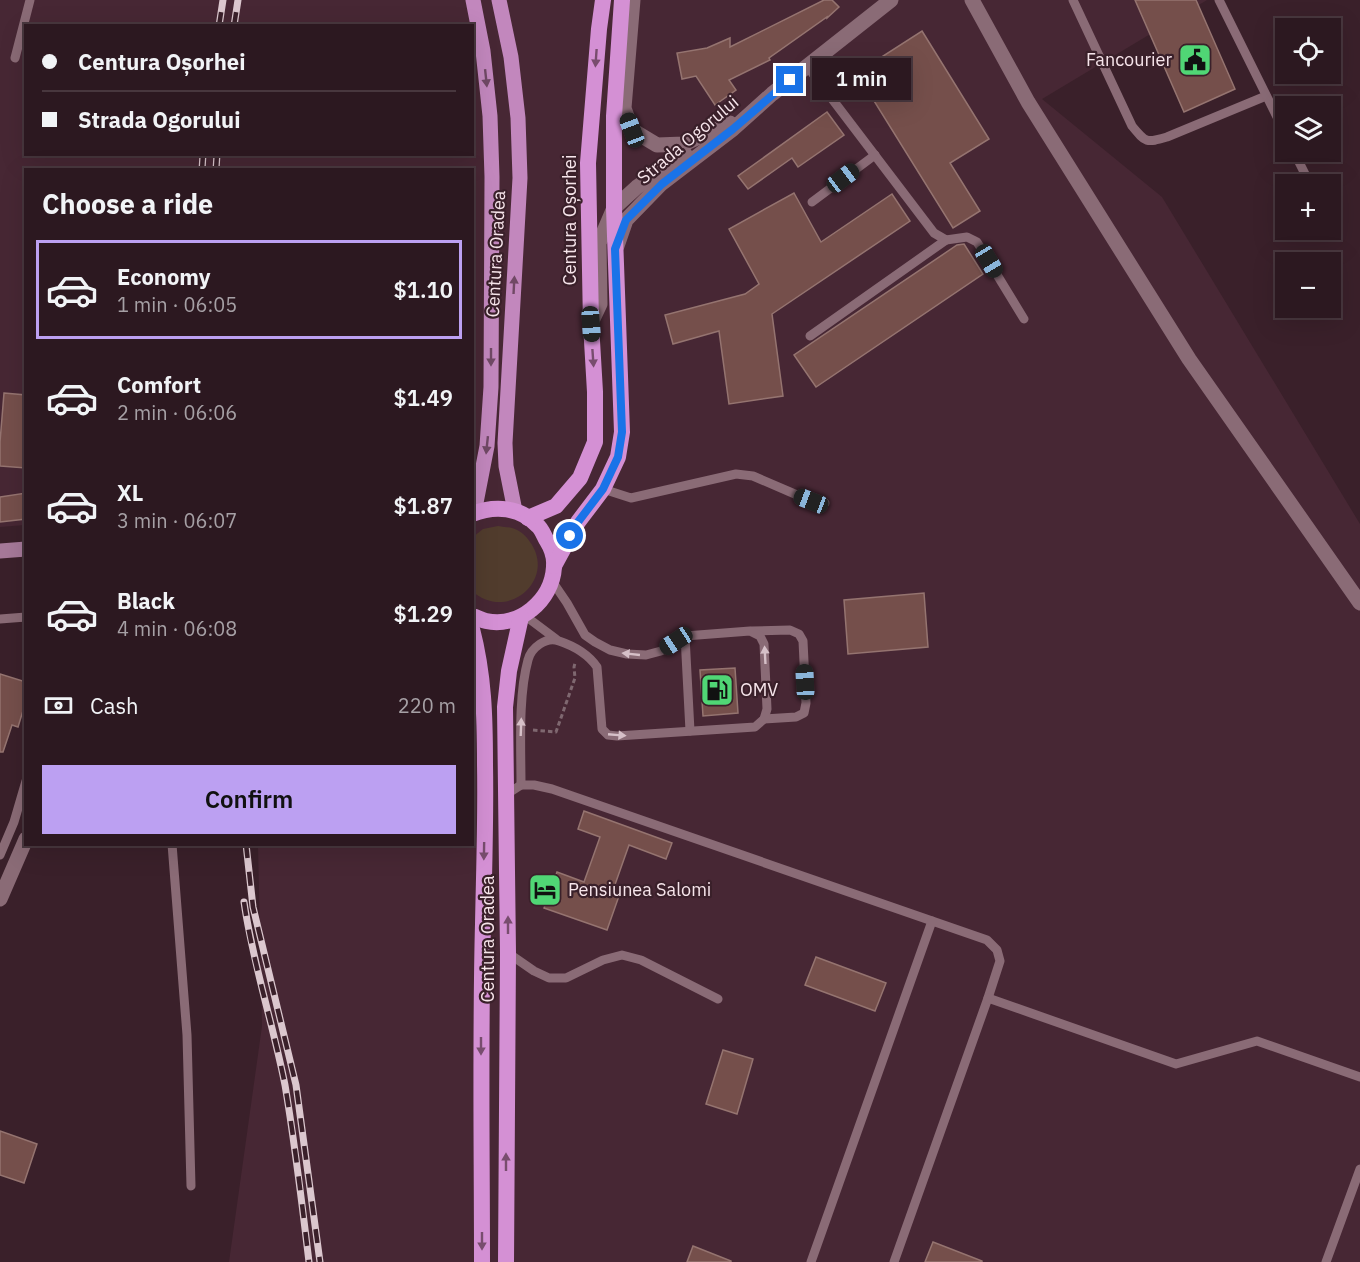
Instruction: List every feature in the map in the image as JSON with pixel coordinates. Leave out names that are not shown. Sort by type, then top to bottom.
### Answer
[{"type":"highway","name":"Centura Oșorhei","points":[[522,514],[555,506],[580,478],[595,442],[588,163],[598,29],[603,0]]},
{"type":"highway","points":[[474,617],[485,621],[503,622],[522,616],[534,608],[545,596],[553,573],[578,522],[603,489],[618,457],[622,432],[615,249],[614,116],[622,0]]},
{"type":"highway","points":[[474,513],[501,508],[522,514],[539,526],[552,551],[553,573]]},
{"type":"highway","name":"Centura Oradea","points":[[506,1262],[508,953],[514,790],[505,707],[509,671],[522,616]]},
{"type":"highway","name":"Centura Oradea","points":[[474,637],[482,670],[485,739],[481,995],[482,1262]]},
{"type":"main road","name":"Centura Oradea","points":[[474,0],[483,51],[490,116],[492,177],[491,387],[487,446],[474,508]]},
{"type":"main road","name":"Centura Oradea","points":[[499,0],[511,57],[518,118],[520,168],[505,443],[506,466],[522,514]]},
{"type":"main road","points":[[0,551],[24,549]]},
{"type":"street","name":"Strada Ogorului","points":[[633,0],[624,108],[632,130],[657,145],[684,144],[730,123]]},
{"type":"street","name":"Strada Ogorului","points":[[615,249],[626,220],[662,184],[891,0]]},
{"type":"street","points":[[972,0],[1028,102],[1189,359],[1360,603]]},
{"type":"street","name":"Strada Ogorului","points":[[591,324],[600,304],[599,243],[614,208],[637,187],[772,94]]},
{"type":"street","points":[[0,899],[24,844]]},
{"type":"lane","points":[[15,58],[30,0]]},
{"type":"lane","points":[[1073,0],[1132,126],[1142,139],[1152,141],[1167,136],[1266,96]]},
{"type":"lane","points":[[1219,0],[1275,114]]},
{"type":"lane","points":[[807,66],[934,233],[946,240]]},
{"type":"lane","points":[[812,202],[875,155]]},
{"type":"lane","points":[[810,336],[946,240],[967,237],[977,242],[1024,319]]},
{"type":"lane","points":[[603,489],[631,498],[736,474],[753,476],[811,501],[825,503]]},
{"type":"lane","points":[[553,573],[585,635],[610,650],[646,655],[662,651],[685,636],[790,630],[798,634],[803,641],[806,703],[804,713],[796,717],[764,719]]},
{"type":"lane","points":[[522,616],[556,639],[591,658],[597,667],[602,729],[608,735],[617,736],[755,727],[764,719],[767,708],[764,644],[760,636],[750,631]]},
{"type":"lane","points":[[0,619],[24,617]]},
{"type":"lane","points":[[685,636],[690,731]]},
{"type":"lane","points":[[556,639],[536,646],[528,658],[522,689],[521,739],[514,790],[534,785],[552,789],[987,940],[997,950],[1000,961],[988,998],[894,1262]]},
{"type":"lane","points":[[0,855],[14,822],[24,788]]},
{"type":"lane","points":[[172,846],[188,1035],[191,1186]]},
{"type":"lane","points":[[811,1262],[932,921]]},
{"type":"lane","points":[[508,953],[534,971],[549,978],[566,978],[603,960],[622,956],[641,960],[718,999]]},
{"type":"lane","points":[[988,998],[1176,1064],[1257,1041],[1360,1077]]},
{"type":"lane","points":[[1326,1262],[1360,1169]]},
{"type":"path","points":[[521,739],[529,740],[529,729],[556,732],[575,678],[574,667],[579,651]]},
{"type":"shaded area","points":[[0,0],[1207,0],[1042,99],[1162,197],[1360,524],[1360,1262],[229,1262],[262,1026],[258,846],[474,846],[474,168],[24,168],[24,525],[0,527]]},
{"type":"shaded area","points":[[498,526],[515,529],[527,538],[537,556],[537,570],[533,582],[525,592],[513,599],[500,602],[486,600],[474,592],[474,536],[483,529]]},
{"type":"building","points":[[824,0],[832,0],[839,7],[827,18],[769,58],[770,60],[729,80],[736,90],[715,105],[696,76],[682,79],[677,53],[707,48],[730,38],[730,47]]},
{"type":"building","points":[[1135,0],[1196,0],[1235,89],[1184,112]]},
{"type":"building","points":[[922,31],[989,139],[950,163],[980,211],[953,228],[866,88],[875,82],[866,67]]},
{"type":"building","points":[[827,112],[844,135],[798,167],[792,158],[748,189],[738,176]]},
{"type":"building","points":[[794,193],[821,242],[892,194],[910,221],[772,314],[783,396],[729,404],[719,331],[673,344],[665,315],[745,294],[759,284],[729,229]]},
{"type":"building","points":[[964,244],[983,274],[816,387],[794,355],[957,245]]},
{"type":"building","points":[[4,393],[24,395],[24,468],[0,466]]},
{"type":"building","points":[[24,493],[24,519],[0,522],[0,497]]},
{"type":"building","points":[[924,593],[928,647],[848,654],[844,600]]},
{"type":"building","points":[[735,668],[738,713],[703,716],[700,670]]},
{"type":"building","points":[[0,674],[24,681],[24,708],[18,727],[12,725],[3,752],[0,752]]},
{"type":"building","points":[[584,811],[672,843],[666,859],[629,845],[612,893],[619,896],[607,930],[544,908],[557,872],[584,882],[600,837],[578,829]]},
{"type":"building","points":[[816,957],[886,983],[875,1011],[805,985]]},
{"type":"building","points":[[723,1050],[753,1059],[737,1114],[706,1104]]},
{"type":"building","points":[[0,1131],[37,1144],[24,1183],[0,1175]]},
{"type":"building","points":[[933,1242],[982,1261],[982,1262],[925,1262]]},
{"type":"building","points":[[693,1246],[731,1261],[731,1262],[687,1262]]},
{"type":"railway","points":[[219,24],[223,0]]},
{"type":"railway","points":[[234,24],[238,0]]},
{"type":"railway","points":[[202,168],[203,156]]},
{"type":"railway","points":[[216,168],[217,156]]},
{"type":"railway","points":[[246,846],[253,907],[296,1085],[320,1262]]},
{"type":"railway","points":[[244,902],[285,1085],[309,1262]]},
{"type":"place","name":"Fancourier","points":[[1195,60]]},
{"type":"place","name":"OMV","points":[[717,690]]},
{"type":"place","name":"Pensiunea Salomi","points":[[545,890]]},
{"type":"route","points":[[570,536],[603,489],[618,457],[622,432],[615,249],[626,220],[662,184],[733,129],[790,80]]}]
